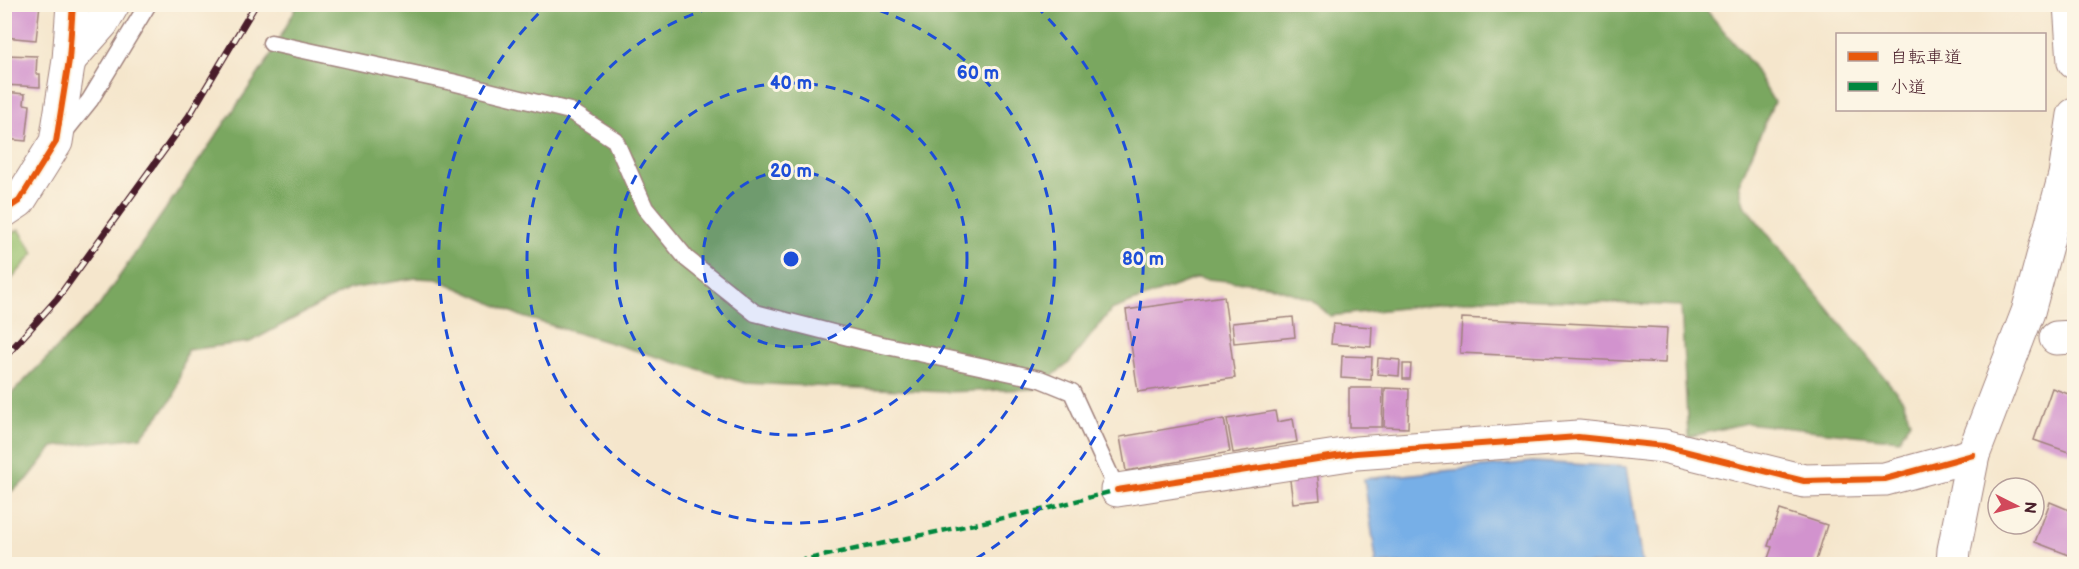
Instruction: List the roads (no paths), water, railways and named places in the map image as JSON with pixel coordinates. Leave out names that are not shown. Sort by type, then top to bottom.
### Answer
[{"type":"street","points":[[4,211],[19,201],[56,142],[69,60],[73,4]]},
{"type":"street","points":[[69,60],[102,23],[113,4]]},
{"type":"street","points":[[2070,4],[2074,62]]},
{"type":"street","points":[[1953,564],[1973,455],[2028,312],[2065,175],[2074,115]]},
{"type":"street","points":[[1117,490],[1356,453],[1578,437],[1664,446],[1804,481],[1885,480],[1973,455]]},
{"type":"lane","points":[[56,142],[90,100],[148,4]]},
{"type":"lane","points":[[271,43],[452,82],[570,111],[615,140],[645,208],[687,259],[754,313],[864,341],[1040,379],[1072,392],[1117,490]]},
{"type":"lane","points":[[2028,312],[2065,338]]},
{"type":"water","points":[[1533,462],[1627,467],[1642,564],[1375,564],[1364,479]]},
{"type":"railway","points":[[4,358],[57,299],[189,116],[256,4]]}]
